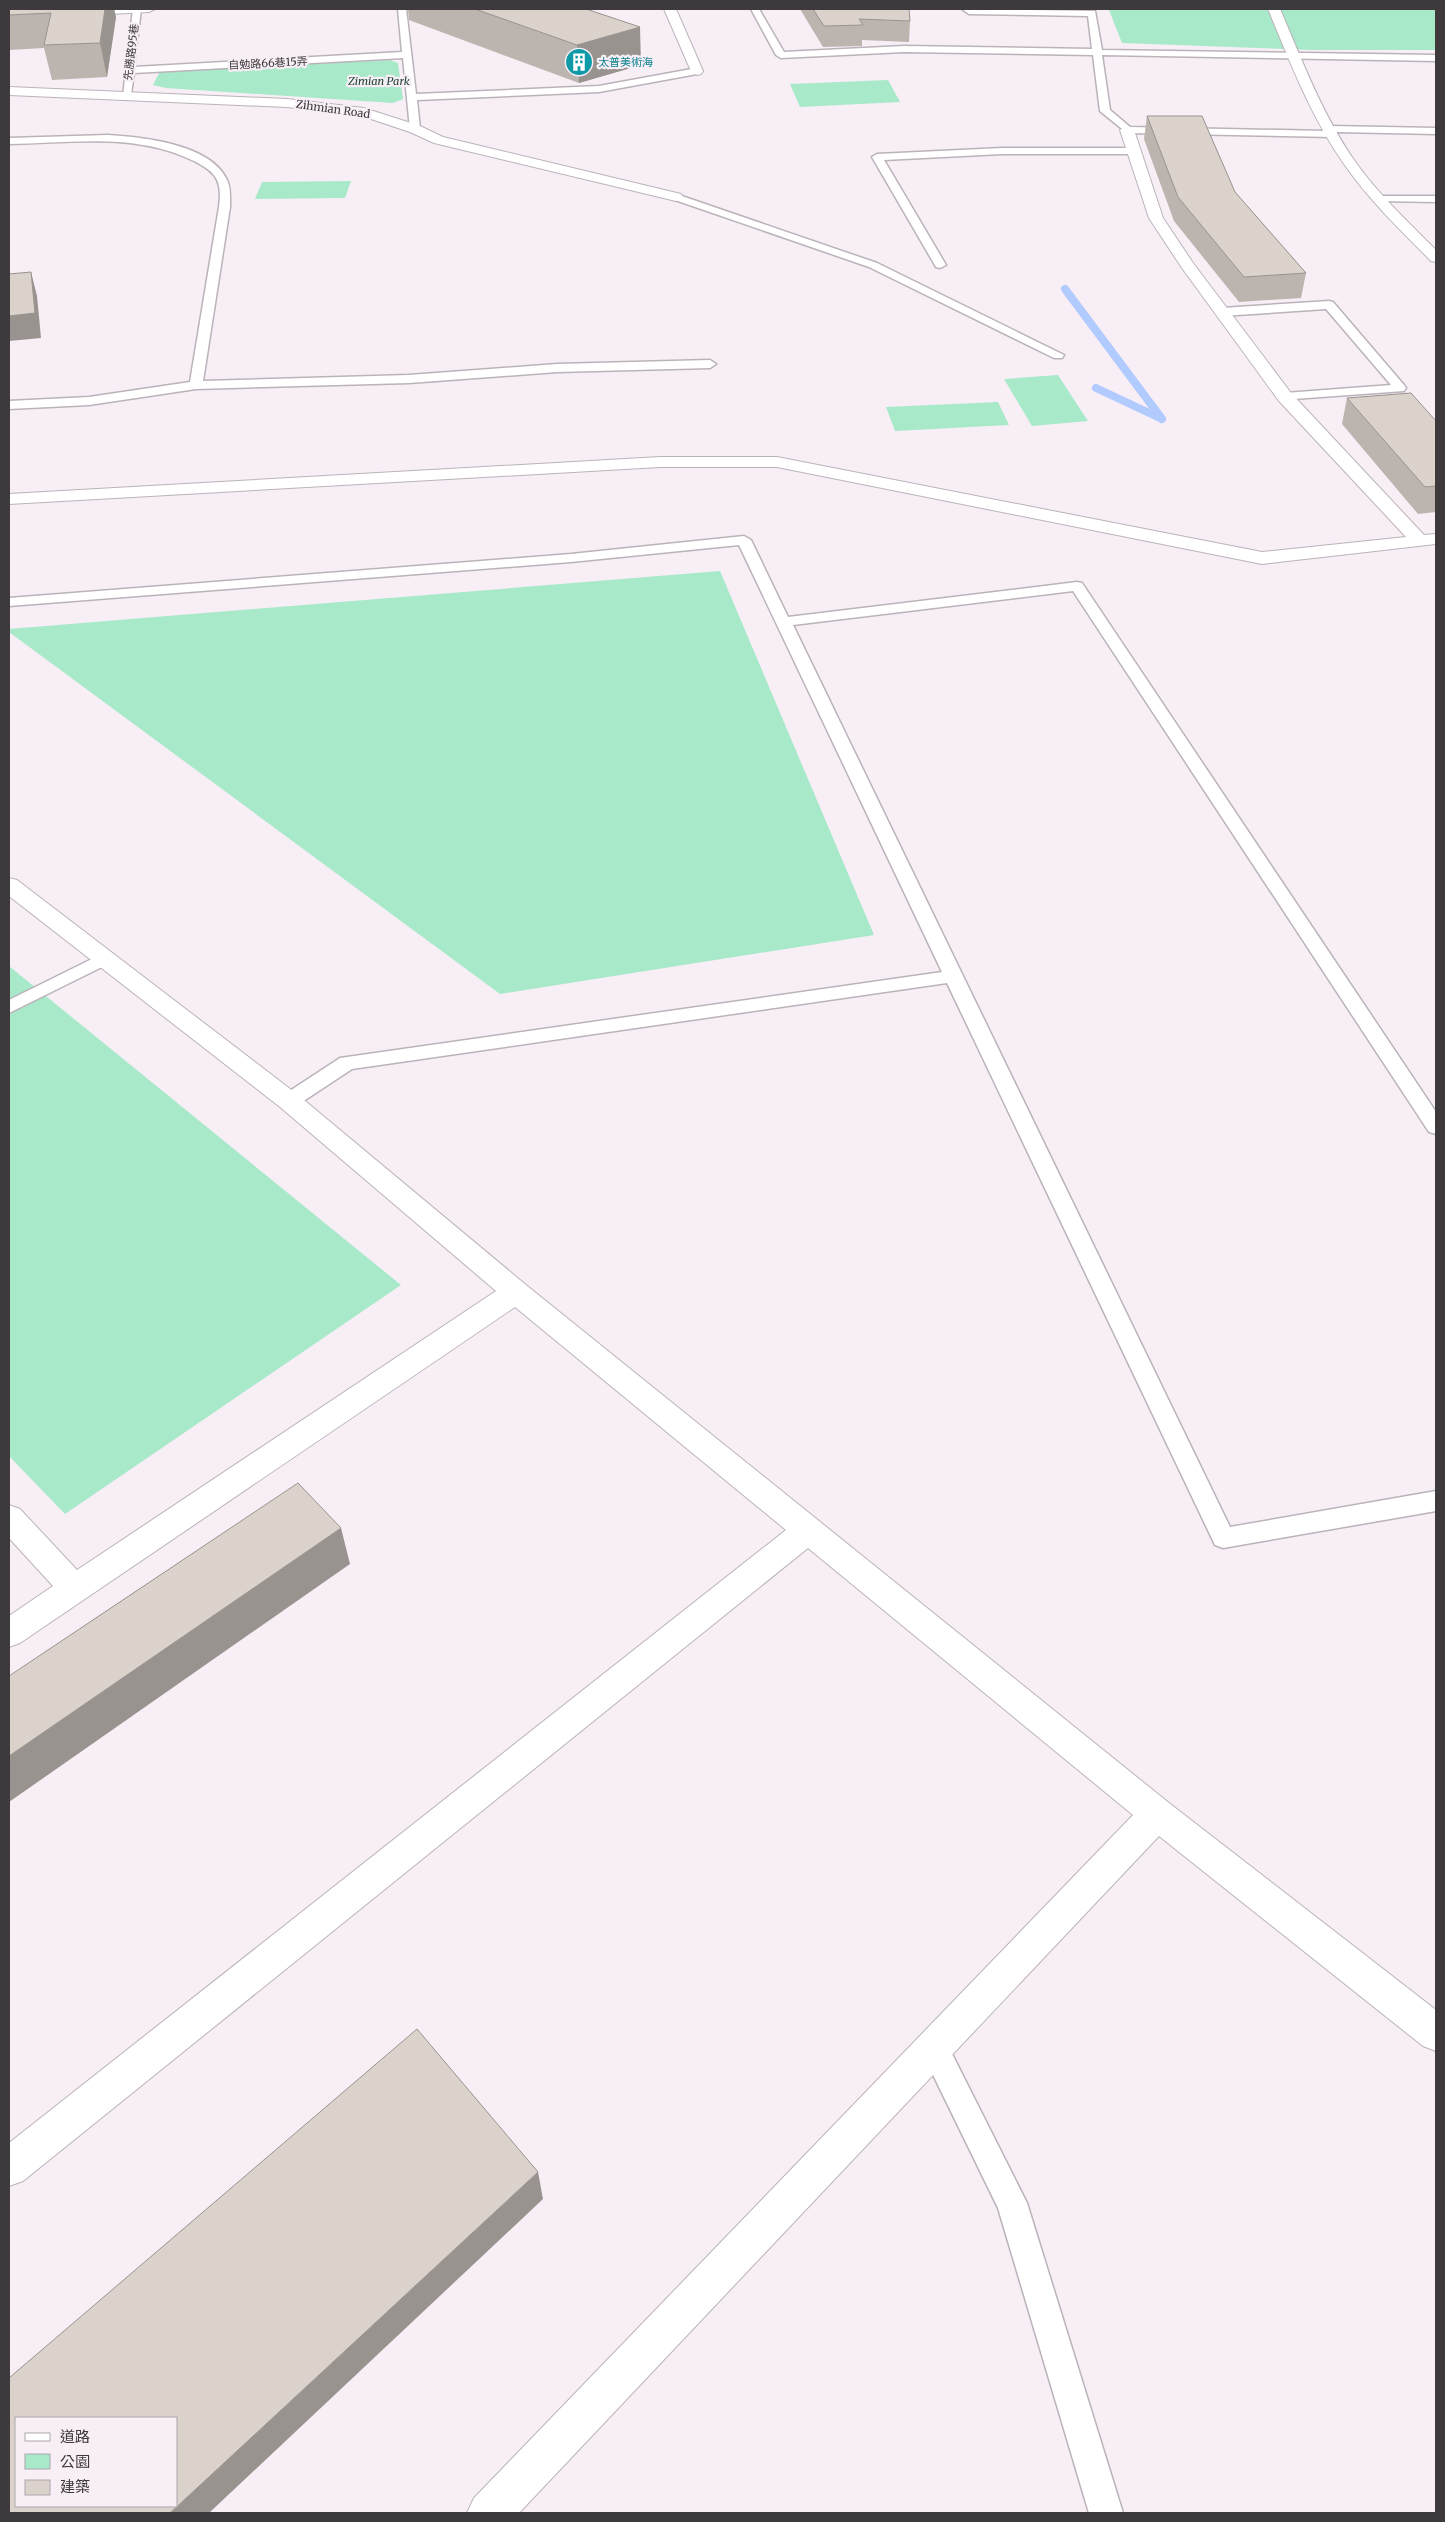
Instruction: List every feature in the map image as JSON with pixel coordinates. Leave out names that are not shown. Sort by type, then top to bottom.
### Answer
[{"type":"street","points":[[9,16],[149,9]]},
{"type":"street","points":[[670,9],[697,71]]},
{"type":"street","points":[[1274,9],[1294,57],[1331,132],[1349,162],[1380,199],[1436,258]]},
{"type":"street","name":"Zihmian Road","points":[[9,91],[126,94],[287,103],[364,112],[415,129],[438,140],[676,197]]},
{"type":"street","points":[[1127,130],[1156,218],[1222,312],[1285,397],[1428,540]]},
{"type":"street","points":[[9,499],[660,462],[777,462],[1262,558],[1428,540]]},
{"type":"street","points":[[9,885],[290,1101],[516,1292],[1157,1814],[1436,2033]]},
{"type":"street","points":[[9,1633],[516,1292]]},
{"type":"street","points":[[9,1518],[75,1589]]},
{"type":"street","points":[[9,2166],[809,1529]]},
{"type":"street","points":[[489,2513],[1157,1814]]},
{"type":"lane","name":"先勝路95巷","points":[[126,94],[137,9]]},
{"type":"lane","points":[[402,9],[415,129]]},
{"type":"lane","points":[[755,9],[781,55],[904,49],[1436,58]]},
{"type":"lane","points":[[966,9],[969,11],[1092,13],[1105,111],[1127,130],[1331,132],[1436,130]]},
{"type":"lane","name":"自勉路66巷15弄","points":[[129,70],[407,55]]},
{"type":"lane","points":[[411,97],[599,89],[697,71]]},
{"type":"lane","points":[[9,141],[100,139],[154,142],[188,152],[213,168],[223,182],[224,204],[214,280],[196,385]]},
{"type":"lane","points":[[940,265],[877,157],[1002,151],[1133,151]]},
{"type":"lane","points":[[676,197],[873,265],[1058,355]]},
{"type":"lane","points":[[1380,199],[1436,199]]},
{"type":"lane","points":[[1222,312],[1329,305],[1400,388],[1285,397]]},
{"type":"lane","points":[[9,406],[89,401],[196,385],[409,379],[556,368],[710,364]]},
{"type":"lane","points":[[9,602],[571,558],[744,540],[1223,1538],[1436,1501]]},
{"type":"lane","points":[[784,622],[1077,586],[1436,1127]]},
{"type":"lane","points":[[9,1007],[106,958]]},
{"type":"lane","points":[[290,1101],[347,1063],[953,976]]},
{"type":"lane","points":[[934,2048],[1012,2203],[1106,2513]]},
{"type":"green space","points":[[1086,9],[1436,9],[1436,50],[1312,50],[1122,43],[1109,10]]},
{"type":"green space","name":"Zimian Park","points":[[390,60],[398,63],[403,99],[393,103],[166,88],[153,85],[159,73],[175,70]]},
{"type":"green space","points":[[888,80],[900,102],[800,107],[790,84]]},
{"type":"green space","points":[[351,181],[345,198],[255,199],[262,182]]},
{"type":"green space","points":[[1058,375],[1088,421],[1032,426],[1004,379]]},
{"type":"green space","points":[[998,402],[1009,425],[895,431],[886,407]]},
{"type":"green space","points":[[720,571],[874,935],[500,994],[9,632],[9,629]]},
{"type":"green space","points":[[9,966],[401,1285],[65,1514],[9,1456]]},
{"type":"building","points":[[9,9],[105,9],[100,43],[44,45],[51,13],[9,15]]},
{"type":"building","name":"太普美術海","points":[[475,9],[586,9],[640,27],[577,45]]},
{"type":"building","points":[[813,9],[909,9],[910,21],[859,19],[863,25],[824,26]]},
{"type":"building","points":[[1147,116],[1202,116],[1235,192],[1306,273],[1244,277],[1178,197]]},
{"type":"building","points":[[31,272],[35,313],[9,316],[9,274]]},
{"type":"building","points":[[1411,393],[1436,421],[1436,486],[1425,487],[1347,398]]},
{"type":"building","points":[[298,1483],[341,1528],[9,1756],[9,1676]]},
{"type":"building","points":[[417,2029],[538,2172],[178,2506],[178,2417],[15,2417],[15,2507],[176,2507],[170,2513],[9,2513],[9,2378]]},
{"type":"waterway","points":[[1065,289],[1162,419]]},
{"type":"waterway","points":[[1096,388],[1160,418]]},
{"type":"place","name":"太普美術海","points":[[579,62]]}]
